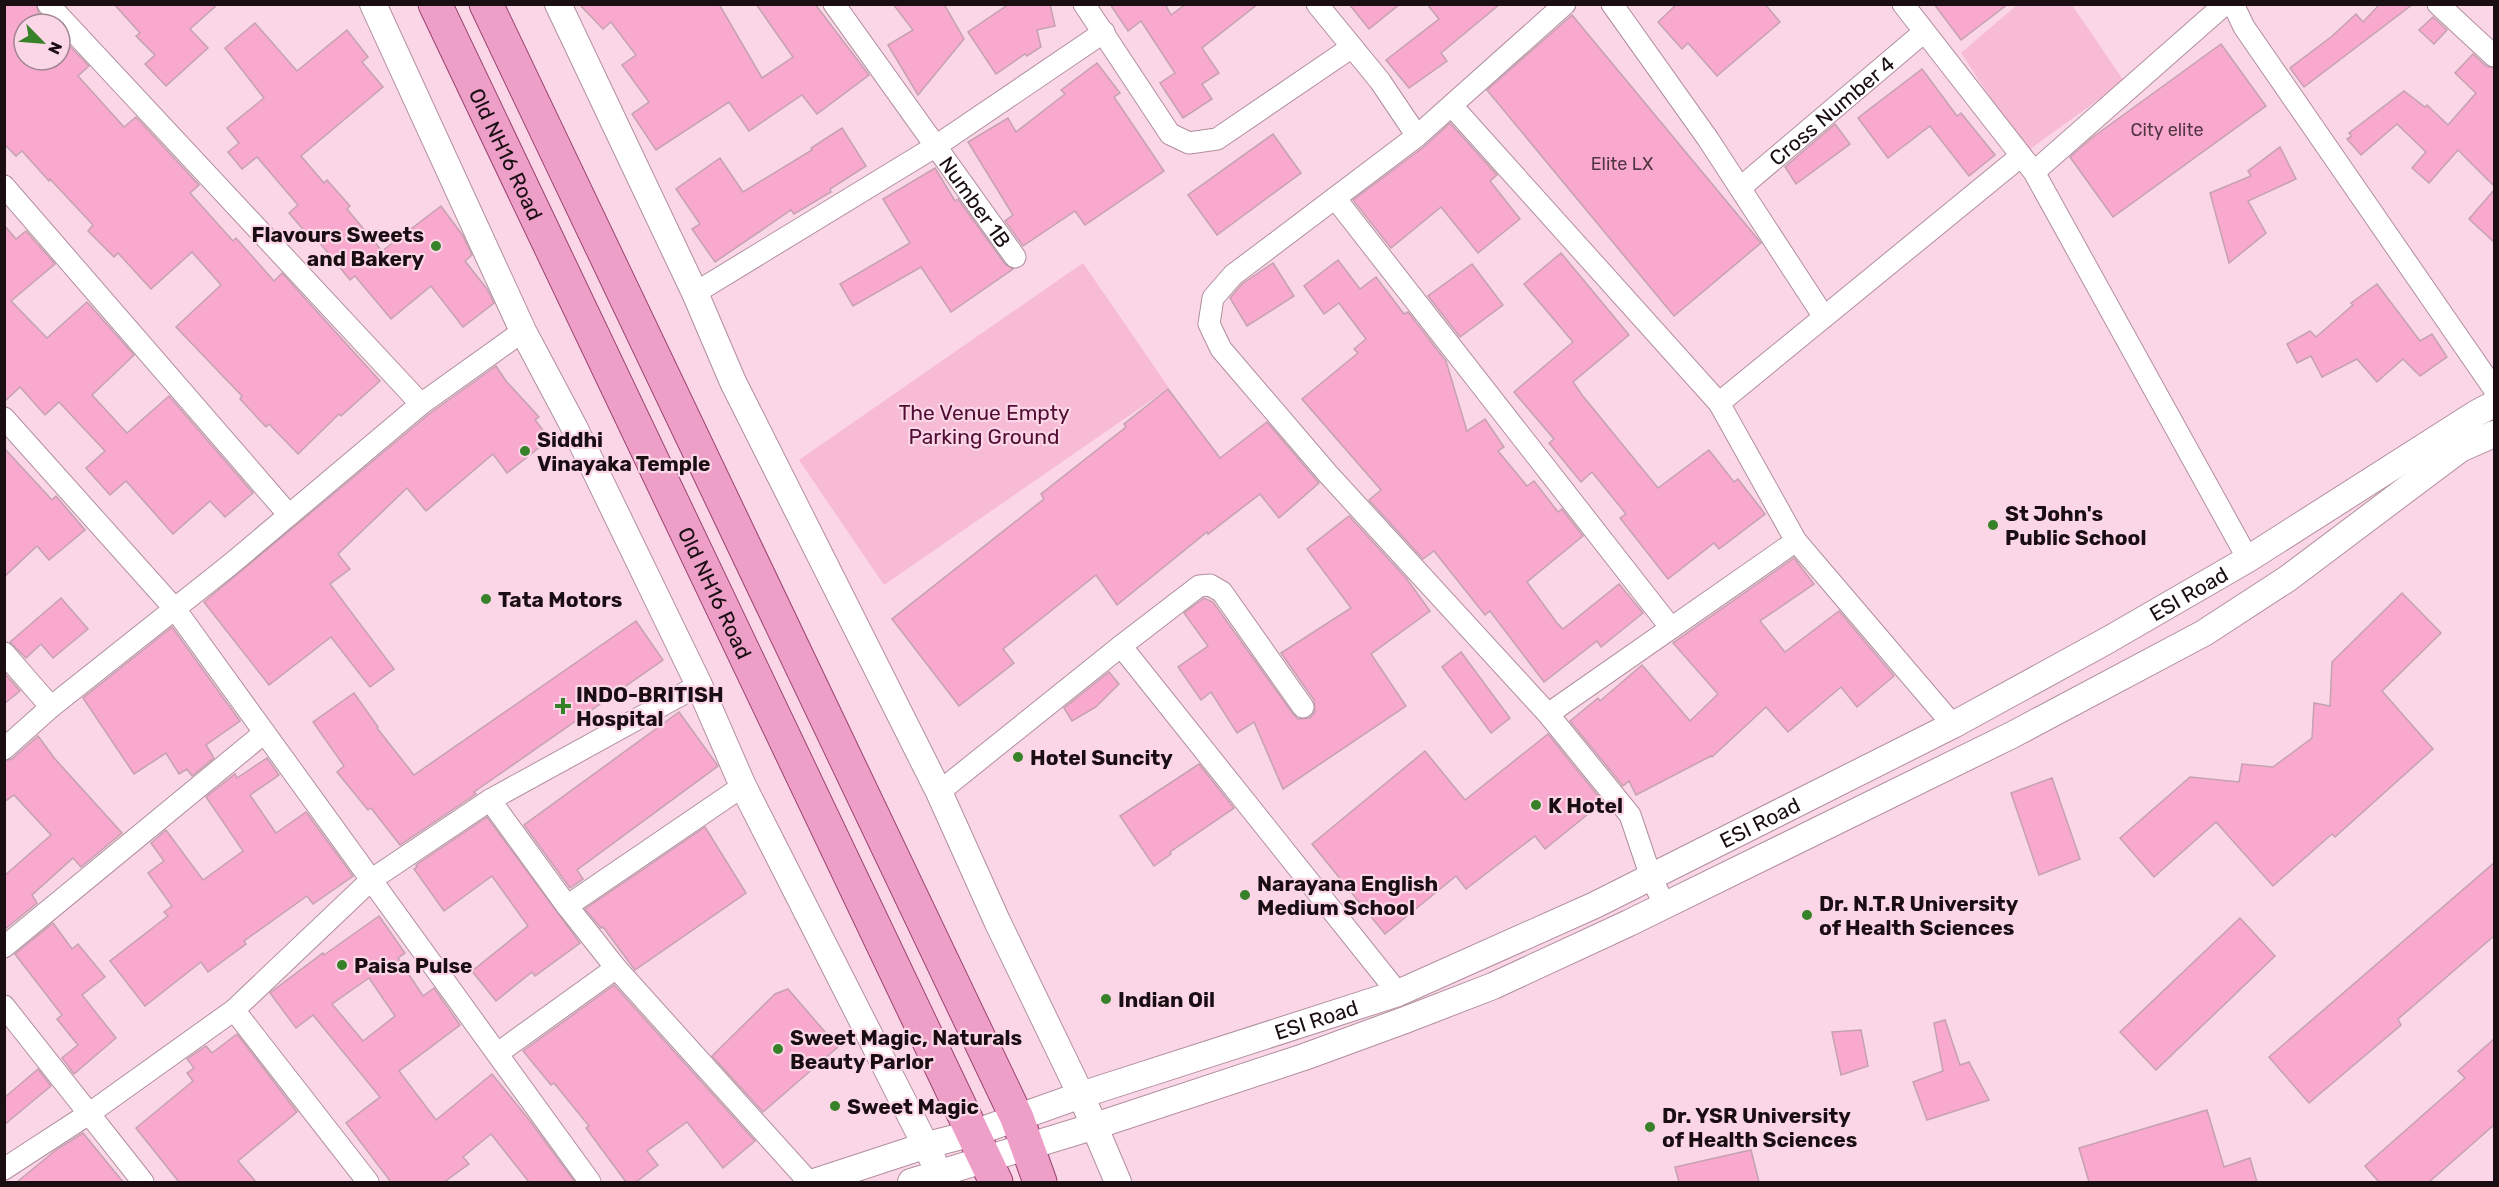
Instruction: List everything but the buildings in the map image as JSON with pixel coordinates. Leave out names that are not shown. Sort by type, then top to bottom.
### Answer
[{"type":"main road","name":"Old NH16 Road","points":[[435,4],[985,1158]]},
{"type":"main road","points":[[486,4],[1022,1133],[1040,1182]]},
{"type":"street","points":[[48,4],[421,404]]},
{"type":"street","points":[[373,4],[523,331],[574,427],[699,685],[742,786],[927,1145],[940,1178]]},
{"type":"street","points":[[558,4],[694,293],[733,382],[939,792],[997,921],[1081,1095],[1118,1182]]},
{"type":"street","name":"Number 1B","points":[[834,4],[1015,257]]},
{"type":"street","points":[[1084,4],[1170,134],[1189,143],[1216,139],[1352,47]]},
{"type":"street","points":[[1317,4],[1380,81],[1417,136]]},
{"type":"street","points":[[1565,4],[1417,136],[1233,275],[1213,298],[1209,324],[1221,349],[1328,474],[1548,714],[1630,815],[1651,877],[1665,906]]},
{"type":"street","points":[[1612,4],[1708,139],[1824,317]]},
{"type":"street","points":[[1903,4],[2028,164],[2248,560]]},
{"type":"street","points":[[1719,403],[1824,317],[2028,164],[2225,4]]},
{"type":"street","points":[[2233,4],[2244,27],[2494,389]]},
{"type":"street","points":[[2438,4],[2494,56]]},
{"type":"street","points":[[694,293],[936,146],[1104,32]]},
{"type":"street","name":"Cross Number 4","points":[[1740,188],[1924,32]]},
{"type":"street","points":[[1452,106],[1719,403],[1797,541],[1953,725]]},
{"type":"street","points":[[4,186],[289,515]]},
{"type":"street","points":[[1335,198],[1671,628]]},
{"type":"street","points":[[4,749],[51,707],[289,515],[421,404],[523,331]]},
{"type":"street","name":"ESI Road","points":[[1022,1133],[1081,1095],[1398,993],[1595,905],[1953,725],[2108,640],[2248,560],[2494,404]]},
{"type":"street","points":[[4,418],[174,609],[590,1182]]},
{"type":"street","name":"ESI Road","points":[[1022,1133],[1095,1126],[1304,1057],[1493,986],[1665,906],[2012,735],[2204,633],[2287,579],[2460,449],[2494,434]]},
{"type":"street","points":[[1548,714],[1797,541]]},
{"type":"street","points":[[939,792],[1199,586],[1210,585],[1222,592],[1303,707]]},
{"type":"street","points":[[1121,646],[1398,993]]},
{"type":"street","points":[[4,653],[51,707]]},
{"type":"street","points":[[4,1169],[90,1113],[234,1010],[371,880],[490,800],[699,685]]},
{"type":"street","points":[[4,947],[264,734]]},
{"type":"street","points":[[567,906],[742,786]]},
{"type":"street","points":[[490,800],[567,906],[616,968],[809,1182]]},
{"type":"street","points":[[498,1053],[616,968]]},
{"type":"street","points":[[4,1006],[143,1182]]},
{"type":"street","points":[[234,1010],[368,1182]]},
{"type":"street","points":[[911,1182],[940,1178],[985,1158],[1022,1133]]},
{"type":"street","points":[[814,1182],[927,1145],[985,1158]]},
{"type":"green space","points":[[2017,5],[2072,5],[2124,81],[2026,152],[1961,53]]},
{"type":"green space","name":"The Venue Empty Parking Ground","points":[[1083,263],[1169,388],[884,585],[799,460]]},
{"type":"place","name":"Flavours Sweets and Bakery","points":[[436,246]]},
{"type":"place","name":"Siddhi Vinayaka Temple","points":[[525,451]]},
{"type":"place","name":"St John's Public School","points":[[1993,525]]},
{"type":"place","name":"Tata Motors","points":[[486,599]]},
{"type":"place","name":"INDO-BRITISH Hospital","points":[[563,706]]},
{"type":"place","name":"Hotel Suncity","points":[[1018,757]]},
{"type":"place","name":"K Hotel","points":[[1536,805]]},
{"type":"place","name":"Narayana English Medium School","points":[[1245,895]]},
{"type":"place","name":"Dr. N.T.R University of Health Sciences","points":[[1807,915]]},
{"type":"place","name":"Paisa Pulse","points":[[342,965]]},
{"type":"place","name":"Indian Oil","points":[[1106,999]]},
{"type":"place","name":"Sweet Magic, Naturals Beauty Parlor","points":[[778,1049]]},
{"type":"place","name":"Sweet Magic","points":[[835,1106]]},
{"type":"place","name":"Dr. YSR University of Health Sciences","points":[[1650,1127]]}]
